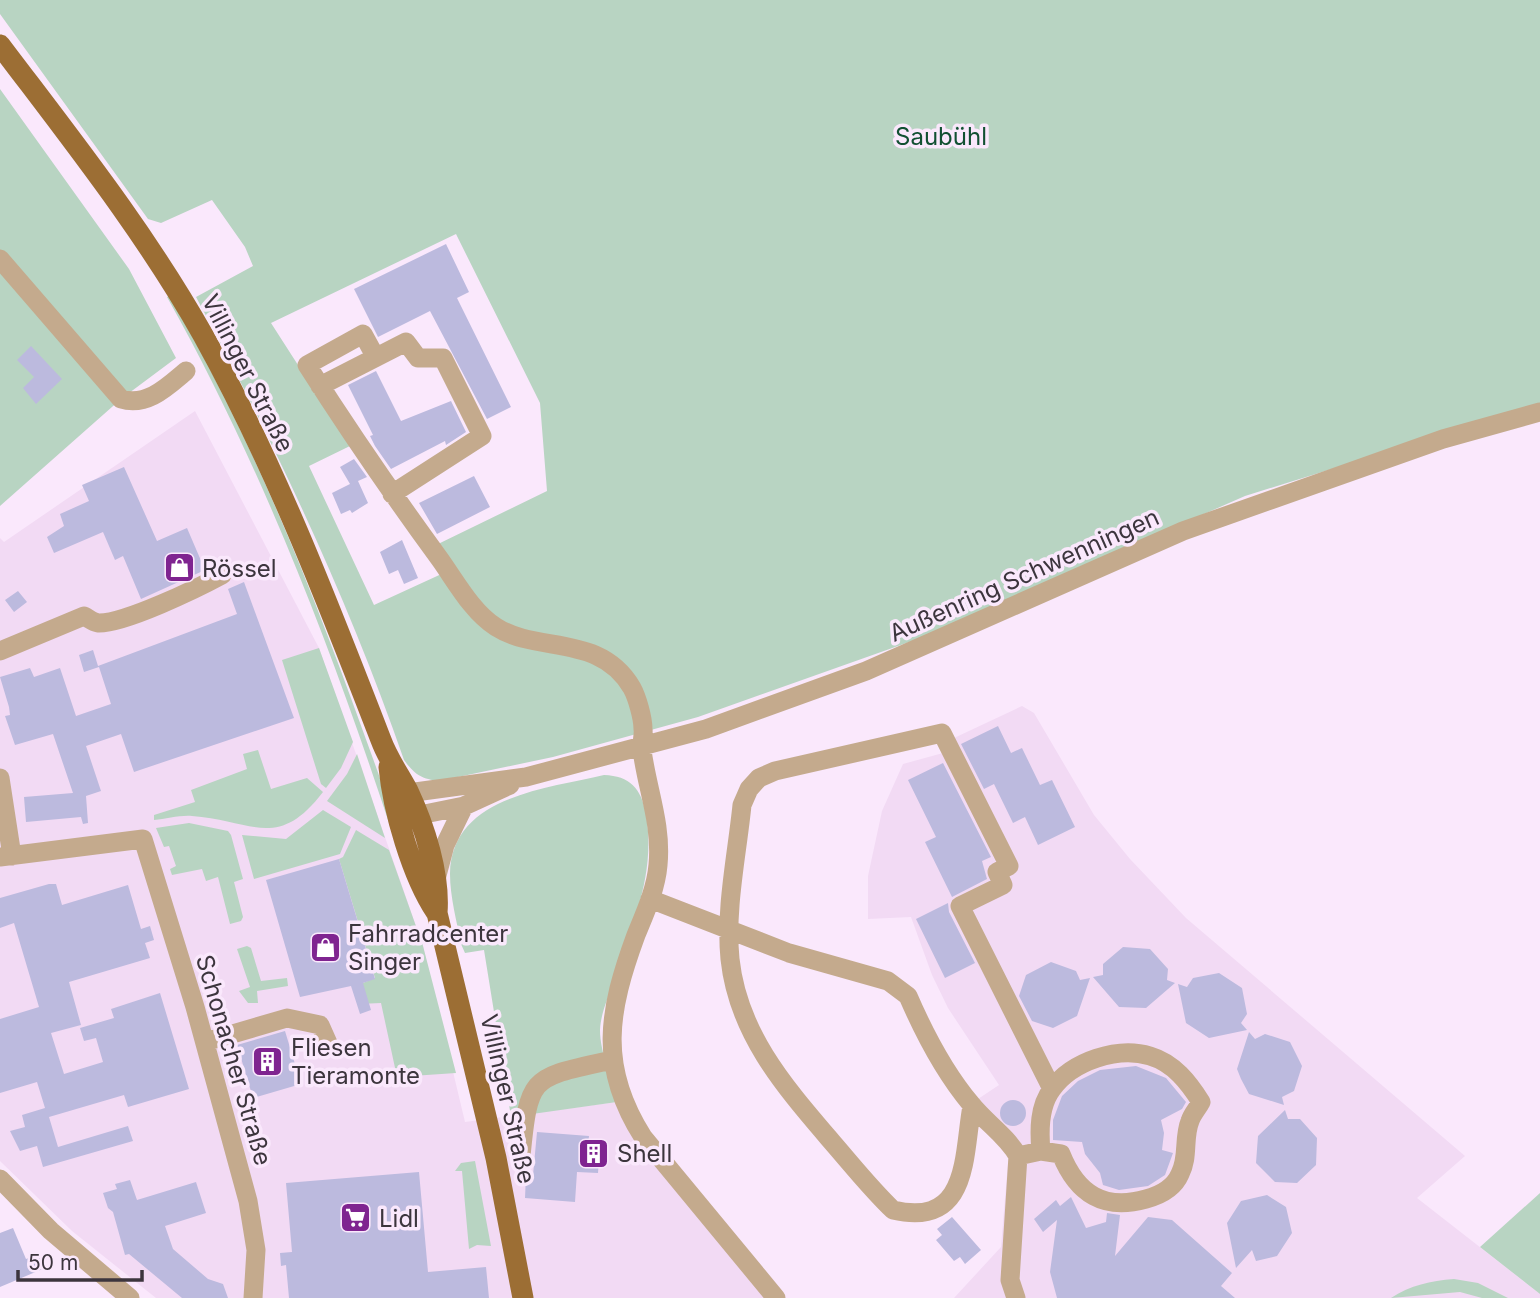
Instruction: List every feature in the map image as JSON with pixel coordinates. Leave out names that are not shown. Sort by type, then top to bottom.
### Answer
[{"type":"main road","name":"Villinger Straße","points":[[0,45],[145,240],[202,334],[252,434],[326,596],[400,794],[426,896],[437,913]]},
{"type":"main road","name":"Villinger Straße","points":[[408,818],[436,879],[437,913],[496,1158],[523,1298]]},
{"type":"street","points":[[0,259],[121,399],[132,402],[145,400],[186,372]]},
{"type":"street","points":[[392,494],[482,436],[443,358],[418,358],[406,342],[375,356],[363,334],[307,365],[392,494],[465,595],[495,626],[518,637],[559,643],[595,655],[613,667],[632,688],[643,728],[641,748],[654,803],[659,838],[658,866],[650,899],[614,999],[612,1060],[628,1113],[643,1137],[776,1298]]},
{"type":"street","name":"Außenring Schwenningen","points":[[400,794],[526,777],[641,748],[779,704],[866,671],[1183,531],[1443,439],[1540,412]]},
{"type":"street","points":[[0,651],[84,616],[96,623],[109,621],[177,598],[222,575]]},
{"type":"street","points":[[972,1105],[964,1173],[959,1185],[948,1199],[934,1207],[908,1214],[893,1210],[794,1098],[757,1047],[744,1019],[734,987],[729,930],[742,805],[749,789],[759,778],[797,765],[942,733],[1009,866],[997,872],[1003,885],[960,906],[1052,1089]]},
{"type":"street","name":"Außenring Schwenningen","points":[[408,818],[464,806],[526,777]]},
{"type":"street","points":[[0,778],[6,857]]},
{"type":"street","points":[[436,879],[445,845],[464,806]]},
{"type":"street","name":"Schonacher Straße","points":[[6,857],[143,839],[205,1042],[248,1202],[256,1250],[253,1298]]},
{"type":"street","points":[[650,899],[729,930],[900,987],[908,996],[941,1060],[972,1105],[1011,1143],[1018,1156],[1010,1280],[1016,1298]]},
{"type":"street","points":[[205,1042],[287,1018],[320,1025],[328,1043]]},
{"type":"street","points":[[1018,1156],[1041,1151],[1061,1154],[1076,1182],[1107,1203],[1121,1205],[1154,1197],[1171,1187],[1180,1176],[1187,1157],[1189,1122],[1201,1102],[1188,1081],[1151,1056],[1131,1053],[1108,1055],[1087,1062],[1052,1089],[1042,1112],[1041,1151]]},
{"type":"street","points":[[496,1158],[511,1154],[526,1160],[527,1104],[538,1082],[550,1076],[612,1060]]},
{"type":"street","points":[[0,1179],[51,1231],[130,1298]]},
{"type":"shaded area","points":[[195,411],[319,648],[423,946],[465,1122],[617,1102],[785,1298],[156,1298],[72,1231],[0,1161],[0,538],[4,542]]},
{"type":"shaded area","points":[[1022,706],[1034,713],[1094,815],[1130,859],[1186,918],[1465,1156],[1417,1198],[1540,1294],[1540,1298],[954,1298],[1001,1247],[1009,1150],[978,1099],[999,1085],[948,1008],[932,975],[911,917],[868,919],[868,876],[882,811],[903,764],[943,753],[954,738]]},
{"type":"green space","name":"Saubühl","points":[[0,0],[1540,0],[1540,404],[1245,496],[929,635],[698,717],[553,757],[439,781],[428,779],[415,773],[404,760],[360,642],[309,525],[255,410],[196,297],[253,266],[245,247],[212,200],[161,223],[148,219],[0,14]],"holes":[[[456,234],[540,403],[547,491],[436,545],[448,571],[374,605],[309,466],[350,446],[271,323]]]},
{"type":"green space","points":[[0,89],[129,269],[176,358],[121,399],[0,506]]},
{"type":"green space","points":[[169,296],[239,426],[269,493],[325,629],[401,837],[394,838],[321,630],[265,494],[202,362],[167,297]]},
{"type":"green space","points":[[319,648],[353,742],[341,768],[326,788],[321,784],[282,660]]},
{"type":"green space","points":[[258,750],[271,789],[307,778],[323,792],[292,822],[263,828],[192,816],[154,820],[154,815],[195,802],[191,790],[247,769],[243,754]]},
{"type":"green space","points":[[357,754],[385,838],[327,801],[347,774]]},
{"type":"green space","points":[[604,775],[621,778],[637,790],[644,805],[648,836],[648,857],[641,898],[604,1010],[600,1030],[617,1102],[511,1117],[484,950],[465,953],[461,944],[450,883],[455,848],[466,828],[484,812],[506,800],[556,785]]},
{"type":"green space","points":[[323,810],[351,827],[340,854],[254,879],[242,835],[286,839]]},
{"type":"green space","points":[[189,823],[228,831],[231,835],[243,879],[234,882],[243,917],[241,921],[230,924],[218,877],[206,881],[202,869],[172,875],[170,869],[176,866],[169,846],[164,847],[156,828]]},
{"type":"green space","points":[[356,830],[389,850],[423,946],[456,1073],[397,1077],[381,1003],[359,1004],[363,983],[375,978],[339,859],[343,857]]},
{"type":"green space","points":[[247,946],[251,948],[261,981],[287,978],[288,986],[257,991],[258,1003],[248,1003],[239,991],[250,987],[237,949]]},
{"type":"green space","points":[[475,1161],[491,1246],[477,1245],[469,1249],[462,1171],[455,1171],[461,1163]]},
{"type":"green space","points":[[1540,1193],[1540,1294],[1480,1247]]},
{"type":"green space","points":[[1454,1279],[1478,1283],[1508,1298],[1482,1298],[1460,1292],[1391,1298],[1421,1284]]},
{"type":"building","points":[[446,244],[469,292],[457,298],[511,407],[487,419],[430,311],[378,337],[354,289]]},
{"type":"building","points":[[31,346],[62,379],[36,404],[23,388],[34,377],[17,360]]},
{"type":"building","points":[[376,371],[401,421],[451,401],[466,432],[446,445],[445,441],[391,469],[375,446],[370,436],[373,435],[348,385]]},
{"type":"building","points":[[354,459],[367,477],[358,481],[368,503],[352,513],[350,510],[341,514],[332,493],[350,484],[340,467]]},
{"type":"building","points":[[124,467],[157,541],[187,528],[205,570],[141,599],[123,556],[115,560],[103,532],[54,553],[47,537],[64,526],[60,514],[89,501],[82,485]]},
{"type":"building","points":[[474,476],[490,507],[437,534],[419,503]]},
{"type":"building","points":[[402,540],[418,578],[404,584],[398,570],[389,574],[380,552]]},
{"type":"building","points":[[244,582],[294,718],[134,772],[121,734],[86,746],[101,791],[86,796],[88,823],[83,824],[81,817],[26,822],[24,797],[73,793],[53,734],[15,745],[5,716],[10,715],[9,707],[0,677],[30,668],[34,677],[60,668],[76,716],[111,704],[99,667],[84,672],[79,655],[93,650],[98,666],[237,614],[228,589]]},
{"type":"building","points":[[18,591],[27,602],[14,612],[5,600]]},
{"type":"building","points":[[998,726],[1011,753],[1022,748],[1040,785],[1052,780],[1075,827],[1038,845],[1025,817],[1013,823],[994,784],[984,789],[961,744]]},
{"type":"building","points":[[943,763],[991,857],[982,861],[987,879],[952,897],[925,842],[936,837],[908,780]]},
{"type":"building","name":"Fahrradcenter Singer","points":[[339,859],[375,979],[363,983],[371,1010],[360,1014],[351,986],[300,997],[266,880]]},
{"type":"building","points":[[56,884],[62,905],[128,885],[141,929],[150,926],[154,940],[145,943],[150,958],[69,982],[81,1025],[51,1033],[64,1074],[103,1062],[96,1038],[84,1041],[80,1028],[114,1018],[111,1009],[160,993],[189,1089],[128,1107],[124,1095],[49,1117],[58,1147],[128,1126],[133,1141],[43,1167],[37,1146],[20,1151],[10,1131],[25,1127],[22,1115],[45,1108],[37,1082],[0,1093],[0,1019],[39,1007],[14,923],[0,928],[0,898]]},
{"type":"building","points":[[948,903],[949,912],[975,963],[945,978],[916,919]]},
{"type":"building","points":[[1123,947],[1150,949],[1168,969],[1167,980],[1175,983],[1146,1008],[1119,1007],[1093,977],[1103,975],[1103,964]]},
{"type":"building","points":[[1051,962],[1076,971],[1080,980],[1090,978],[1077,1016],[1053,1028],[1032,1021],[1019,996],[1026,975]]},
{"type":"building","points":[[1219,973],[1242,988],[1247,1014],[1241,1023],[1247,1030],[1209,1038],[1186,1023],[1178,984],[1187,987],[1193,978]]},
{"type":"building","name":"Fliesen Tieramonte","points":[[285,1031],[301,1084],[253,1098],[237,1045]]},
{"type":"building","points":[[1249,1032],[1255,1039],[1265,1034],[1290,1042],[1302,1066],[1294,1091],[1282,1097],[1284,1105],[1249,1094],[1241,1079],[1237,1069]]},
{"type":"building","points":[[1136,1066],[1166,1078],[1186,1102],[1182,1109],[1161,1120],[1164,1133],[1162,1150],[1173,1153],[1165,1175],[1148,1186],[1119,1190],[1103,1185],[1100,1173],[1085,1154],[1082,1142],[1053,1140],[1053,1120],[1062,1096],[1078,1081],[1100,1070]]},
{"type":"building","points":[[1013,1100],[1023,1103],[1026,1113],[1023,1123],[1013,1126],[1003,1123],[1000,1113],[1003,1103]]},
{"type":"building","points":[[1285,1110],[1288,1119],[1300,1119],[1317,1138],[1316,1165],[1297,1183],[1275,1182],[1256,1163],[1258,1136]]},
{"type":"building","points":[[537,1132],[589,1136],[588,1144],[600,1145],[598,1173],[577,1172],[575,1202],[525,1198],[526,1175],[533,1175]]},
{"type":"building","name":"Lidl","points":[[419,1172],[428,1272],[486,1267],[489,1298],[289,1298],[286,1265],[281,1266],[280,1253],[292,1252],[286,1183]]},
{"type":"building","points":[[130,1180],[137,1200],[196,1182],[206,1213],[165,1226],[173,1249],[208,1279],[223,1284],[228,1298],[182,1298],[129,1254],[125,1255],[113,1212],[108,1208],[103,1193],[117,1189],[115,1184]]},
{"type":"building","points":[[1267,1195],[1286,1207],[1292,1233],[1277,1256],[1256,1261],[1252,1250],[1236,1268],[1227,1223],[1241,1201]]},
{"type":"building","points":[[1071,1197],[1086,1228],[1106,1222],[1107,1213],[1120,1215],[1115,1256],[1148,1217],[1172,1220],[1232,1273],[1221,1286],[1235,1298],[1057,1298],[1050,1272],[1057,1220],[1043,1232],[1034,1219],[1056,1200],[1060,1206]]},
{"type":"building","points":[[952,1217],[981,1250],[965,1264],[960,1257],[954,1261],[936,1240],[942,1235],[937,1229]]},
{"type":"building","points":[[13,1228],[26,1259],[39,1254],[45,1268],[0,1287],[0,1233]]},
{"type":"place","name":"Rössel","points":[[179,568]]},
{"type":"place","name":"Fahrradcenter Singer","points":[[325,947]]},
{"type":"place","name":"Fliesen Tieramonte","points":[[268,1061]]},
{"type":"place","name":"Shell","points":[[594,1153]]},
{"type":"place","name":"Lidl","points":[[356,1218]]}]
